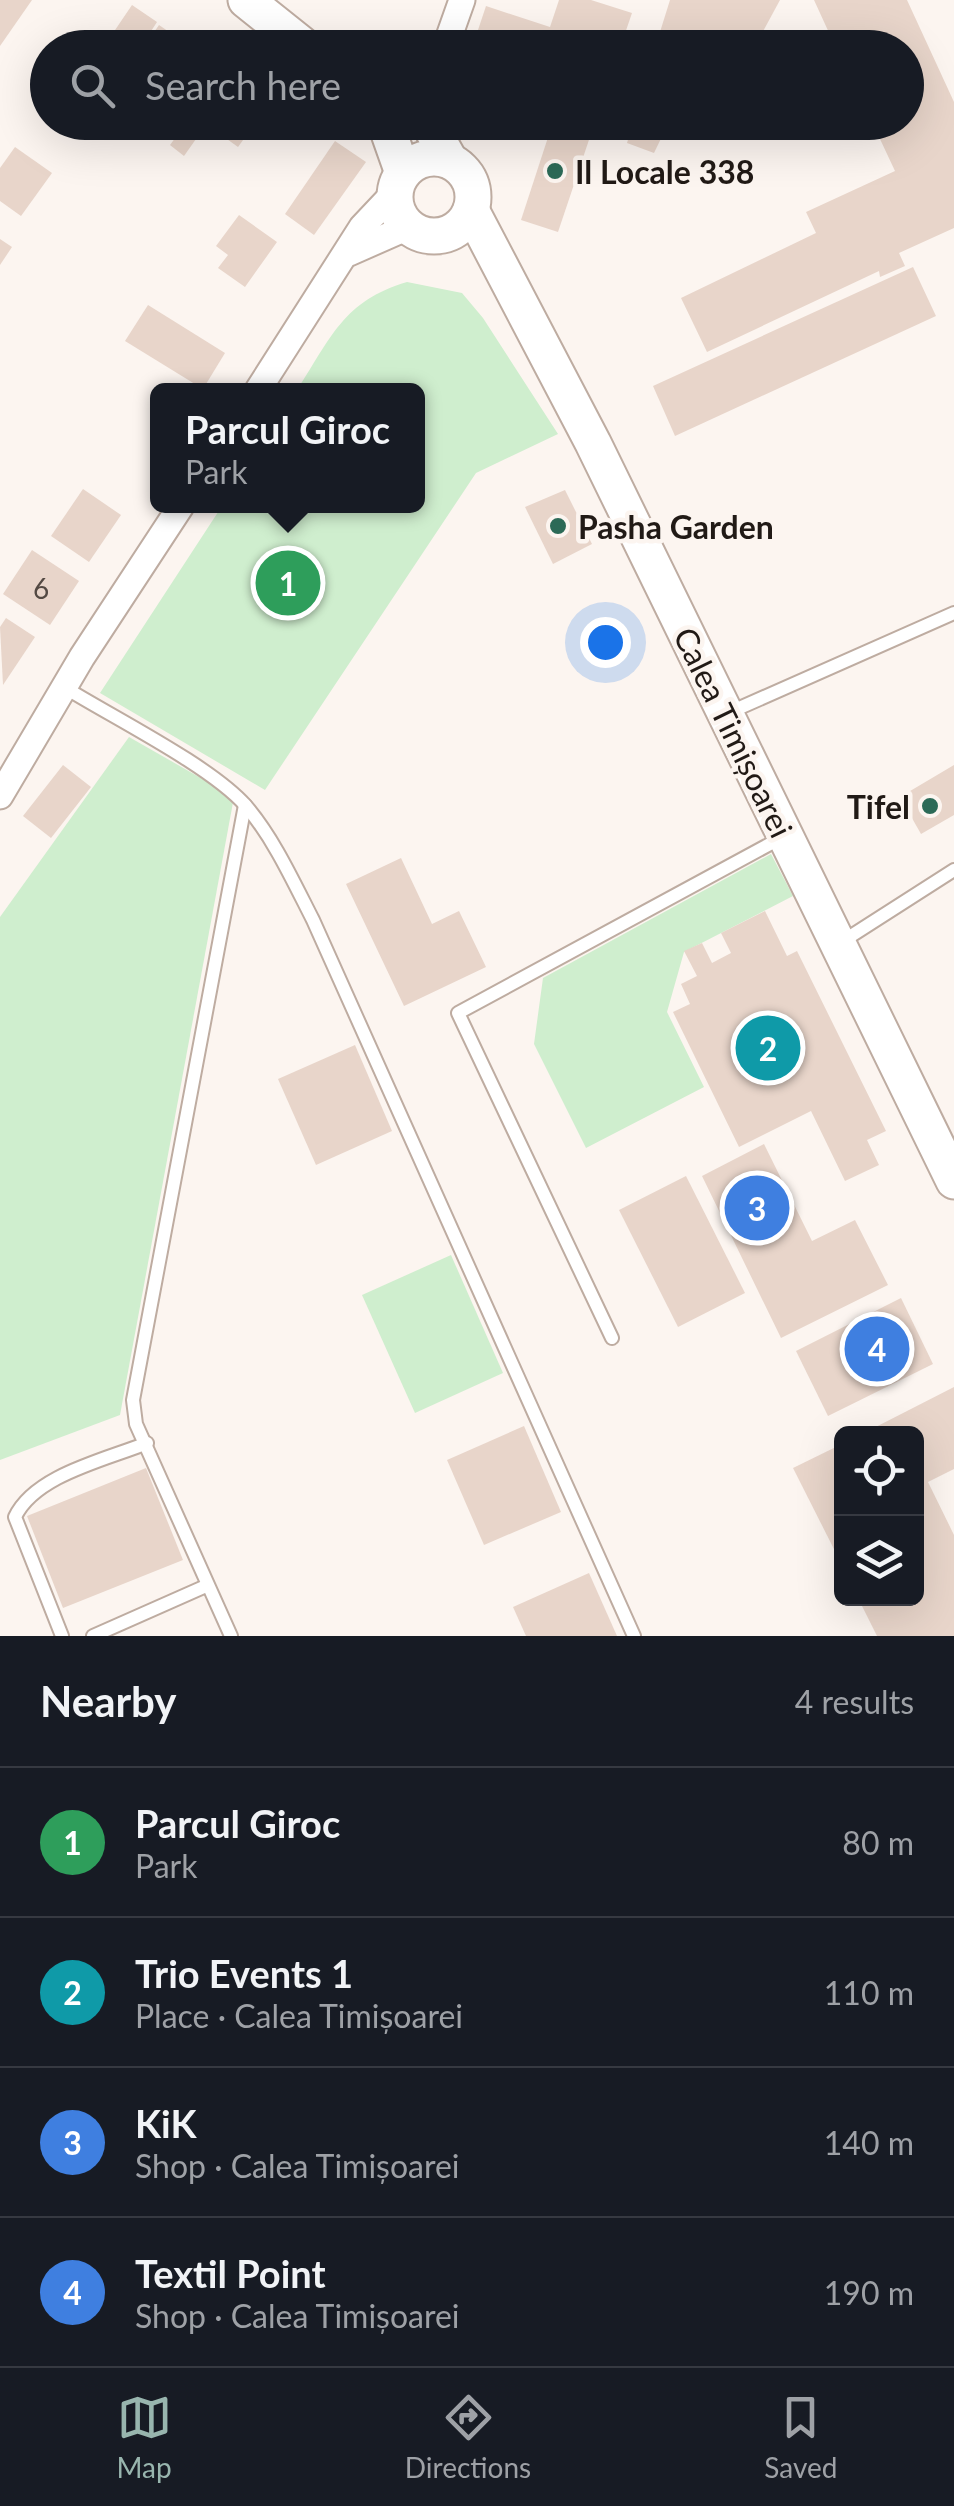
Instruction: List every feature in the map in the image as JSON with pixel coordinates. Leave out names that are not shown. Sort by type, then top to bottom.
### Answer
[{"type":"main road","points":[[246,0],[291,30]]},
{"type":"main road","points":[[440,140],[473,187],[471,210],[466,221],[445,235],[432,236],[408,226],[396,204],[398,152],[456,164]]},
{"type":"main road","name":"Calea Timișoarei","points":[[471,210],[593,442],[954,1181]]},
{"type":"main road","name":"Calea Timișoarei","points":[[445,235],[508,286]]},
{"type":"street","points":[[452,30],[462,0]]},
{"type":"street","points":[[449,140],[456,164]]},
{"type":"street","points":[[263,383],[348,253],[398,152]]},
{"type":"street","points":[[348,253],[408,226]]},
{"type":"street","points":[[0,796],[64,687],[176,513]]},
{"type":"lane","points":[[726,714],[954,613]]},
{"type":"lane","points":[[64,687],[220,783],[245,805],[279,854],[313,920],[634,1636]]},
{"type":"lane","points":[[231,1636],[136,1424],[133,1400],[245,805]]},
{"type":"lane","points":[[612,1338],[458,1013],[784,836]]},
{"type":"lane","points":[[838,944],[954,870]]},
{"type":"lane","points":[[62,1636],[15,1518],[23,1502],[52,1482],[147,1442]]},
{"type":"lane","points":[[94,1636],[206,1586]]},
{"type":"green space","points":[[407,282],[462,293],[483,318],[558,434],[476,473],[265,790],[100,693],[217,513],[425,513],[425,383],[301,383],[341,324],[385,290]]},
{"type":"green space","points":[[129,737],[234,797],[120,1415],[0,1460],[0,917]]},
{"type":"green space","points":[[771,854],[793,896],[684,952],[667,1012],[704,1087],[586,1148],[534,1044],[543,978]]},
{"type":"green space","points":[[451,1255],[503,1373],[415,1413],[362,1295]]},
{"type":"building","points":[[0,0],[32,0],[0,46]]},
{"type":"building","points":[[559,0],[591,0],[632,13],[626,30],[478,30],[486,6],[550,27]]},
{"type":"building","points":[[670,0],[780,0],[764,30],[661,30]]},
{"type":"building","points":[[814,0],[907,0],[921,30],[828,30]]},
{"type":"building","points":[[132,5],[157,22],[152,30],[115,30]]},
{"type":"building","points":[[924,37],[954,102],[954,228],[899,253],[905,266],[880,277],[879,271],[707,352],[681,298],[816,233],[806,212],[895,171],[880,140],[924,140]]},
{"type":"building","points":[[174,140],[195,140],[184,156],[170,145]]},
{"type":"building","points":[[547,140],[589,140],[558,232],[521,220]]},
{"type":"building","points":[[628,140],[660,140],[654,153],[627,143]]},
{"type":"building","points":[[335,141],[366,162],[314,235],[285,214]]},
{"type":"building","points":[[15,147],[52,173],[21,216],[0,201],[0,168]]},
{"type":"building","points":[[239,215],[277,242],[245,287],[218,268],[228,255],[216,246]]},
{"type":"building","points":[[0,239],[12,247],[0,265]]},
{"type":"building","points":[[913,267],[936,316],[675,436],[653,386]]},
{"type":"building","points":[[148,305],[225,353],[207,383],[193,383],[125,341]]},
{"type":"building","points":[[83,489],[121,515],[89,562],[51,536]]},
{"type":"building","name":"Pasha Garden","points":[[565,490],[592,544],[553,564],[525,507]]},
{"type":"building","points":[[32,550],[79,581],[50,625],[3,594]]},
{"type":"building","points":[[6,618],[35,637],[3,685],[0,627]]},
{"type":"building","points":[[63,765],[91,787],[51,838],[23,816]]},
{"type":"building","name":"Tifel","points":[[954,765],[954,815],[921,834],[900,797]]},
{"type":"building","points":[[401,858],[432,924],[459,911],[486,967],[404,1006],[346,884]]},
{"type":"building","points":[[765,911],[787,956],[797,951],[886,1131],[867,1140],[879,1165],[845,1181],[811,1111],[739,1147],[673,1012],[690,1004],[681,984],[697,976],[684,951],[702,943],[712,963],[731,953],[721,933]]},
{"type":"building","points":[[355,1045],[392,1131],[316,1165],[278,1079]]},
{"type":"building","points":[[764,1144],[812,1241],[855,1220],[888,1285],[781,1338],[702,1176]]},
{"type":"building","points":[[686,1176],[745,1293],[678,1327],[619,1210]]},
{"type":"building","points":[[901,1298],[933,1364],[828,1416],[796,1351]]},
{"type":"building","points":[[954,1387],[954,1469],[928,1482],[954,1535],[954,1636],[877,1636],[862,1606],[924,1606],[924,1426],[878,1426]]},
{"type":"building","points":[[524,1426],[561,1512],[484,1545],[447,1460]]},
{"type":"building","points":[[834,1448],[834,1549],[793,1468]]},
{"type":"building","points":[[146,1468],[183,1560],[63,1608],[27,1516]]},
{"type":"building","points":[[589,1573],[617,1636],[526,1636],[513,1607]]},
{"type":"place","name":"Il Locale 338","points":[[555,171]]},
{"type":"place","name":"Pasha Garden","points":[[558,526]]},
{"type":"place","name":"Parcul Giroc","points":[[288,583]]},
{"type":"place","name":"Tifel","points":[[930,806]]},
{"type":"place","name":"Trio Events 1","points":[[768,1048]]},
{"type":"place","name":"KiK","points":[[757,1208]]},
{"type":"place","name":"Textil Point","points":[[877,1349]]}]
